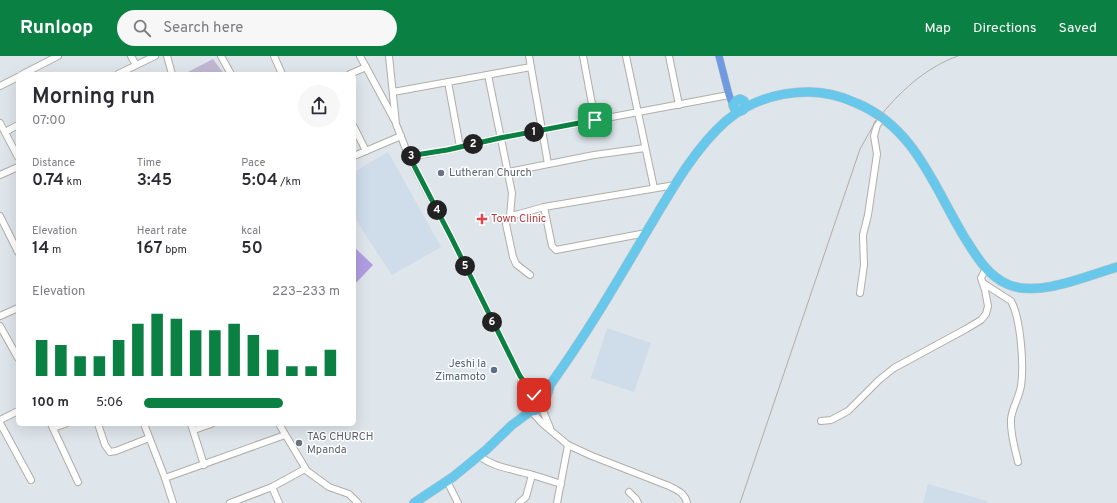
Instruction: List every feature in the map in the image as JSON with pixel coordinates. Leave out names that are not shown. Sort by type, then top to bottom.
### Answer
[{"type":"highway","points":[[414,503],[447,481],[479,456],[512,425],[531,412],[537,411],[542,405],[550,385],[587,330],[675,185],[698,151],[727,121],[739,105],[780,94],[796,92],[828,94],[859,104],[883,117],[902,135],[916,152],[944,199],[961,232],[986,268],[1005,283],[1032,289],[1059,284],[1117,268]]},
{"type":"highway","points":[[512,425],[527,398],[535,395],[550,385]]},
{"type":"highway","points":[[535,395],[539,398],[542,405]]},
{"type":"highway","points":[[525,402],[528,410],[531,412]]},
{"type":"main road","points":[[718,56],[729,92],[739,105]]},
{"type":"street","points":[[27,72],[58,56]]},
{"type":"street","points":[[131,56],[136,65]]},
{"type":"street","points":[[122,72],[155,56]]},
{"type":"street","points":[[167,56],[171,72]]},
{"type":"street","points":[[221,56],[230,72]]},
{"type":"street","points":[[360,56],[396,124],[409,156],[520,376],[535,395]]},
{"type":"street","points":[[389,56],[396,124]]},
{"type":"street","points":[[529,56],[548,164]]},
{"type":"street","points":[[583,56],[595,120]]},
{"type":"street","points":[[626,56],[654,188]]},
{"type":"street","points":[[669,56],[679,105]]},
{"type":"street","points":[[276,57],[281,72]]},
{"type":"street","points":[[355,72],[366,67]]},
{"type":"street","points":[[393,92],[531,67]]},
{"type":"street","points":[[488,75],[512,192],[510,216],[506,224],[512,257],[516,264],[530,275]]},
{"type":"street","points":[[0,86],[16,78]]},
{"type":"street","points":[[448,82],[460,147]]},
{"type":"street","points":[[409,156],[679,105],[729,92]]},
{"type":"street","points":[[860,293],[864,264],[863,235],[868,215],[878,154],[874,136],[877,125],[883,117]]},
{"type":"street","points":[[0,123],[16,153]]},
{"type":"street","points":[[5,132],[16,126]]},
{"type":"street","points":[[356,131],[366,151]]},
{"type":"street","points":[[356,155],[401,136]]},
{"type":"street","points":[[508,172],[645,148]]},
{"type":"street","points":[[0,176],[16,168]]},
{"type":"street","points":[[510,216],[544,207],[675,185]]},
{"type":"street","points":[[544,207],[552,246],[556,250],[646,233]]},
{"type":"street","points":[[0,216],[2,223],[16,248]]},
{"type":"street","points":[[821,421],[831,420],[848,411],[879,380],[894,368],[981,320],[986,314],[988,306],[981,276],[986,268]]},
{"type":"street","points":[[983,283],[1011,301],[1019,326],[1022,377],[1021,388],[1011,424],[1011,432],[1018,462]]},
{"type":"street","points":[[0,316],[16,309]]},
{"type":"street","points":[[0,326],[16,354]]},
{"type":"street","points":[[520,376],[525,402]]},
{"type":"street","points":[[542,405],[550,430]]},
{"type":"street","points":[[531,412],[568,445],[669,486],[681,492],[686,498],[687,503]]},
{"type":"street","points":[[0,420],[16,413]]},
{"type":"street","points":[[0,423],[31,480]]},
{"type":"street","points":[[52,426],[78,482]]},
{"type":"street","points":[[99,426],[105,445],[110,452],[149,438]]},
{"type":"street","points":[[145,426],[173,503]]},
{"type":"street","points":[[280,426],[305,469],[330,487],[349,494],[358,503]]},
{"type":"street","points":[[193,427],[204,465]]},
{"type":"street","points":[[165,478],[285,435]]},
{"type":"street","points":[[558,503],[568,445]]},
{"type":"street","points":[[479,456],[499,467],[561,484]]},
{"type":"street","points":[[230,503],[272,486],[305,469]]},
{"type":"street","points":[[519,503],[526,497],[532,475]]},
{"type":"street","points":[[447,481],[458,503]]},
{"type":"street","points":[[272,486],[279,503]]},
{"type":"street","points":[[629,492],[638,503]]},
{"type":"shaded area","points":[[213,59],[223,72],[188,72]]},
{"type":"shaded area","points":[[388,152],[441,247],[392,275],[356,220],[356,171]]},
{"type":"shaded area","points":[[356,249],[373,265],[356,283]]},
{"type":"shaded area","points":[[607,328],[651,343],[634,392],[591,378]]},
{"type":"shaded area","points":[[928,484],[987,501],[987,503],[923,503]]},
{"type":"railway","points":[[740,503],[860,149],[878,119],[894,100],[924,74],[958,56]]},
{"type":"place","name":"Lutheran Church","points":[[441,173]]},
{"type":"place","name":"Town Clinic","points":[[482,219]]},
{"type":"place","name":"Jeshi la Zimamoto","points":[[494,370]]},
{"type":"place","name":"TAG CHURCH Mpanda","points":[[299,443]]},
{"type":"route","points":[[534,395],[520,376],[409,156],[447,150],[500,138],[595,120]]}]
